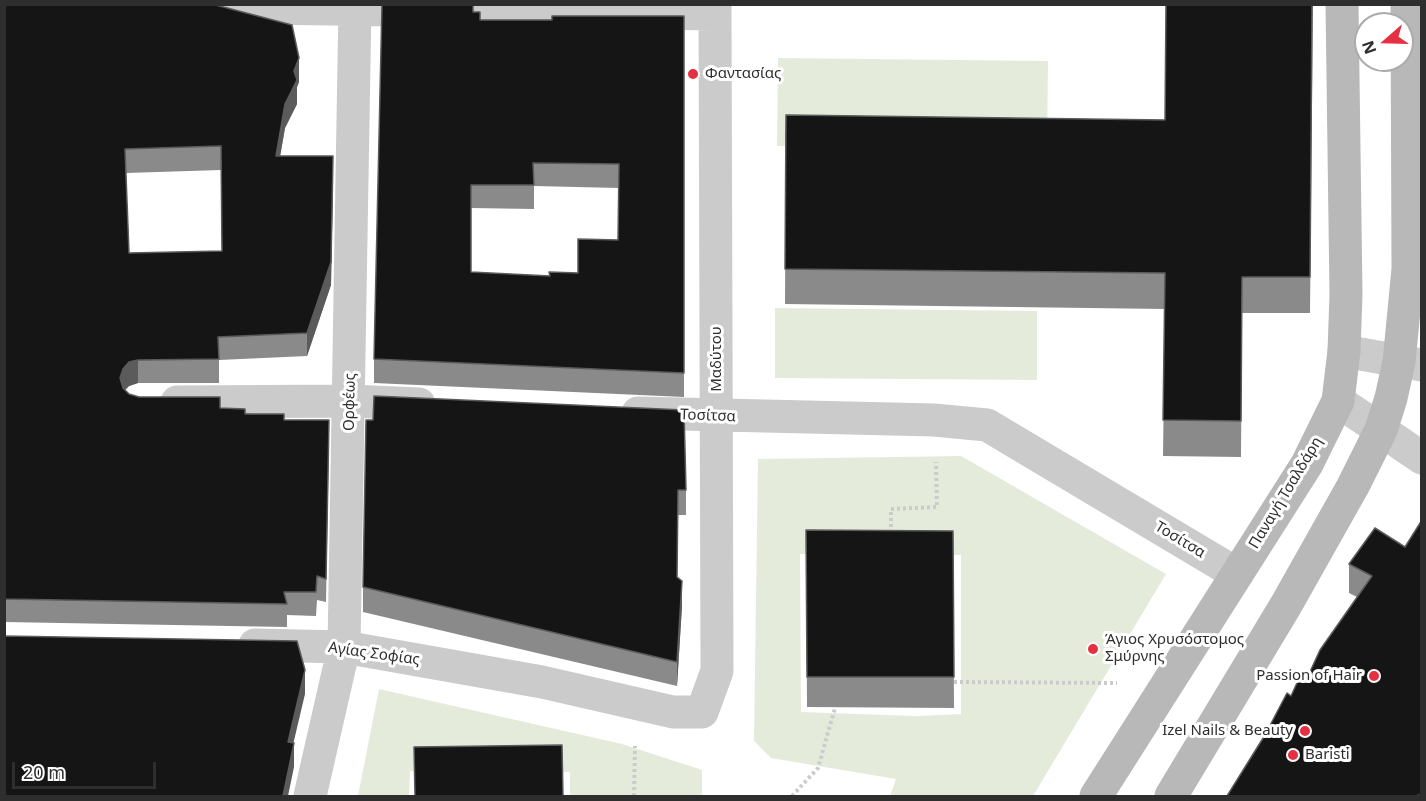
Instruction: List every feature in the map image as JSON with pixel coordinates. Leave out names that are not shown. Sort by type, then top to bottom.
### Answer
[{"type":"main road","name":"Παναγή Τσαλδάρη","points":[[1096,796],[1307,464],[1338,401],[1344,351],[1342,4]]},
{"type":"main road","points":[[1171,796],[1286,605],[1353,486],[1381,430],[1410,363],[1407,4]]},
{"type":"street","points":[[152,6],[715,9]]},
{"type":"street","name":"Ορφέως","points":[[310,796],[344,647],[355,7]]},
{"type":"street","name":"Μαδύτου","points":[[702,712],[717,671],[715,9]]},
{"type":"street","points":[[1344,351],[1410,363]]},
{"type":"street","points":[[150,402],[350,400],[445,405]]},
{"type":"street","points":[[1338,401],[1422,458]]},
{"type":"street","name":"Τοσίτσα","points":[[610,412],[717,417],[934,420],[987,425],[1237,574]]},
{"type":"street","name":"Αγίας Σοφίας","points":[[227,645],[344,647],[542,682],[673,712],[702,712]]},
{"type":"path","points":[[891,540],[891,508],[937,507],[934,420]]},
{"type":"path","points":[[954,682],[1166,683]]},
{"type":"path","points":[[634,796],[634,757],[641,705]]},
{"type":"path","points":[[792,796],[818,768],[835,708]]},
{"type":"green space","points":[[778,58],[1048,61],[1047,149],[777,146]]},
{"type":"green space","points":[[775,308],[1037,311],[1037,380],[775,378]]},
{"type":"green space","points":[[961,456],[1166,574],[1033,796],[890,796],[896,779],[771,758],[754,741],[758,459]],"holes":[[[800,554],[961,555],[961,714],[916,716],[801,712]]]},
{"type":"green space","points":[[379,689],[622,744],[702,770],[702,796],[570,796],[570,772],[410,771],[409,796],[358,796]]},
{"type":"building","points":[[4,4],[212,4],[292,25],[299,58],[294,71],[297,80],[285,104],[276,156],[333,156],[331,262],[307,333],[218,337],[219,359],[138,360],[129,362],[120,378],[123,388],[129,394],[139,397],[220,397],[220,408],[245,409],[245,414],[284,414],[284,420],[329,420],[326,579],[317,576],[316,592],[284,592],[287,604],[4,599]],"holes":[[[221,146],[222,251],[129,253],[125,149]]]},
{"type":"building","points":[[382,4],[473,5],[473,12],[480,12],[480,20],[552,20],[552,16],[684,16],[684,373],[374,359]],"holes":[[[533,163],[619,164],[618,240],[578,239],[578,273],[549,272],[550,276],[471,272],[471,185],[534,185]]]},
{"type":"building","points":[[1166,4],[1312,4],[1310,277],[1242,277],[1241,421],[1163,420],[1165,273],[785,269],[786,115],[1165,120]]},
{"type":"building","points":[[374,396],[684,410],[686,490],[678,490],[677,577],[682,581],[677,662],[363,587],[366,420],[373,420]]},
{"type":"building","points":[[1422,520],[1422,796],[1227,796],[1265,735],[1287,693],[1291,696],[1302,672],[1308,676],[1320,650],[1372,576],[1349,564],[1375,528],[1405,547]]},
{"type":"building","points":[[806,530],[953,531],[954,677],[807,677]]},
{"type":"building","points":[[4,636],[297,641],[305,670],[288,742],[294,743],[283,796],[4,796]]},
{"type":"building","points":[[562,745],[563,796],[415,796],[414,747]]},
{"type":"place","name":"Φαντασίας","points":[[693,74]]},
{"type":"place","name":"Άγιος Χρυσόστομος Σμύρνης","points":[[1093,649]]},
{"type":"place","name":"Passion of Hair","points":[[1374,676]]},
{"type":"place","name":"Izel Nails & Beauty","points":[[1305,731]]},
{"type":"place","name":"Baristi","points":[[1293,755]]}]
